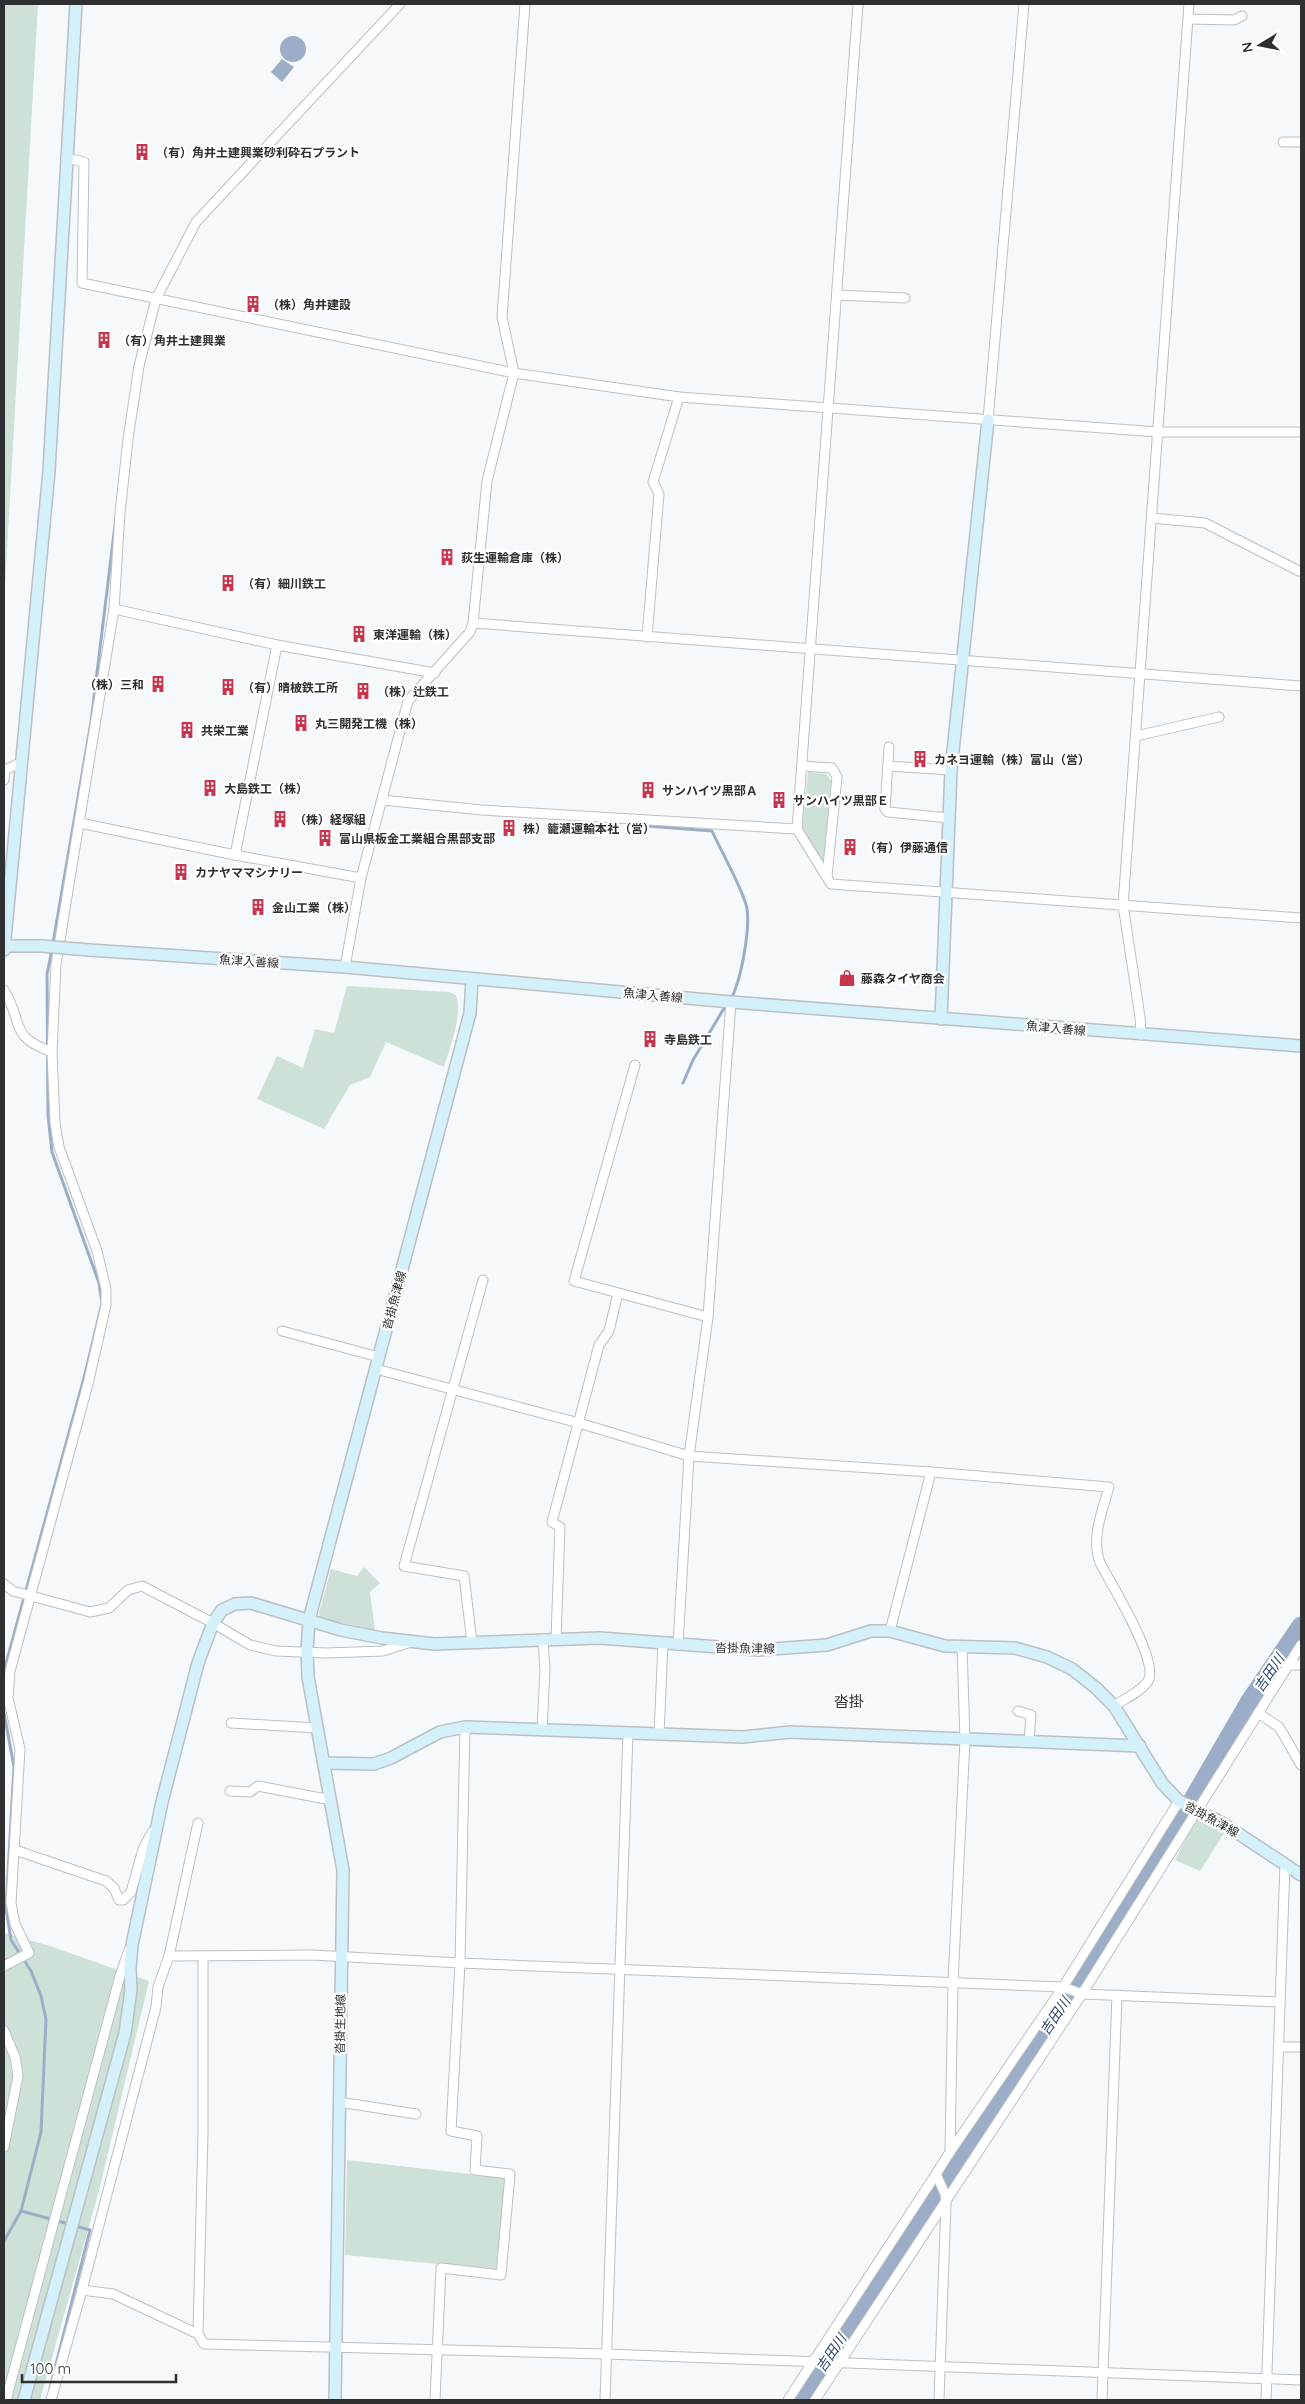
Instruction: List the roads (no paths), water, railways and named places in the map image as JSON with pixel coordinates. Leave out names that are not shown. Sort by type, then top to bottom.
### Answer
[{"type":"main road","points":[[4,950],[20,763],[49,471],[76,4]]},
{"type":"main road","points":[[941,1019],[951,770],[988,420]]},
{"type":"main road","name":"魚津入善線","points":[[4,946],[42,946],[345,967],[731,1002],[1301,1046]]},
{"type":"main road","name":"沓掛魚津線","points":[[307,1651],[309,1620],[470,1013],[472,979]]},
{"type":"main road","points":[[24,2400],[125,2033],[131,1990],[132,1945],[158,1822],[198,1663],[213,1622],[222,1610],[235,1604],[251,1603],[309,1620]]},
{"type":"main road","name":"沓掛魚津線","points":[[309,1620],[341,1630],[434,1644],[600,1638],[768,1650],[827,1645],[871,1631],[890,1631],[945,1646],[1015,1648],[1047,1657],[1072,1669],[1114,1706],[1162,1783],[1180,1802],[1224,1824],[1301,1874]]},
{"type":"main road","name":"沓掛生地線","points":[[307,1651],[308,1677],[343,1870],[335,2400]]},
{"type":"main road","points":[[324,1763],[374,1764],[391,1758],[440,1732],[465,1727],[743,1737],[790,1732],[1140,1746]]},
{"type":"street","points":[[4,1966],[29,1952],[15,1924],[11,1903],[20,1749],[8,1698],[10,1670],[88,1384],[106,1305],[106,1290],[97,1251],[59,1147],[55,1122],[52,1052],[56,964],[114,608],[120,513],[128,439],[139,366],[156,298],[196,222],[400,4]]},
{"type":"street","points":[[345,967],[362,878],[408,701],[470,632],[474,623],[487,481],[514,373],[502,317],[525,4]]},
{"type":"street","points":[[858,4],[797,829],[831,884],[1301,918]]},
{"type":"street","points":[[988,420],[1024,4]]},
{"type":"street","points":[[1141,1035],[1123,905],[1189,4]]},
{"type":"street","points":[[1189,19],[1234,20],[1242,16]]},
{"type":"street","points":[[1283,142],[1301,142]]},
{"type":"street","points":[[66,158],[84,162],[82,283],[514,373],[680,397],[828,406],[1158,432],[1301,432]]},
{"type":"street","points":[[836,295],[905,298]]},
{"type":"street","points":[[647,637],[659,494],[653,482],[680,397]]},
{"type":"street","points":[[1152,518],[1205,523],[1299,571]]},
{"type":"street","points":[[114,608],[277,645],[435,673]]},
{"type":"street","points":[[474,623],[1301,686]]},
{"type":"street","points":[[235,855],[277,645]]},
{"type":"street","points":[[1136,736],[1219,717]]},
{"type":"street","points":[[889,747],[884,809],[888,812],[949,818]]},
{"type":"street","points":[[4,780],[5,770],[20,763]]},
{"type":"street","points":[[802,766],[832,768],[837,777],[827,876]]},
{"type":"street","points":[[888,766],[951,770]]},
{"type":"street","points":[[382,800],[482,810],[797,829]]},
{"type":"street","points":[[80,823],[235,855],[362,878]]},
{"type":"street","points":[[4,990],[10,1000],[19,1032],[33,1045],[52,1052]]},
{"type":"street","points":[[678,1645],[689,1456],[708,1316],[731,1002]]},
{"type":"street","points":[[635,1065],[574,1281],[708,1316]]},
{"type":"street","points":[[472,1642],[464,1576],[404,1566],[483,1280]]},
{"type":"street","points":[[556,1639],[560,1527],[552,1522],[599,1345],[609,1331],[618,1293]]},
{"type":"street","points":[[282,1331],[379,1357]]},
{"type":"street","points":[[376,1369],[579,1423],[689,1456],[931,1472],[1109,1487],[1096,1536],[1095,1550],[1147,1652],[1152,1672],[1148,1682],[1114,1706]]},
{"type":"street","points":[[890,1631],[931,1472]]},
{"type":"street","points":[[4,1584],[13,1591],[90,1612],[109,1608],[128,1590],[142,1586],[213,1622],[250,1645],[276,1651],[326,1653],[383,1651],[411,1642]]},
{"type":"street","points":[[542,1730],[545,1670],[543,1639]]},
{"type":"street","points":[[659,1734],[663,1643]]},
{"type":"street","points":[[815,2400],[1080,1993],[1301,1645]]},
{"type":"street","points":[[950,2152],[953,1982],[965,1740],[962,1646]]},
{"type":"street","points":[[1288,1665],[1301,1665]]},
{"type":"street","points":[[1018,1711],[1031,1715],[1028,1742]]},
{"type":"street","points":[[1258,1713],[1279,1727],[1301,1765]]},
{"type":"street","points":[[231,1723],[318,1728]]},
{"type":"street","points":[[435,2400],[441,2268],[501,2275],[510,2174],[475,2170],[478,2136],[451,2131],[460,1962],[465,1727]]},
{"type":"street","points":[[605,2400],[628,1733]]},
{"type":"street","points":[[230,1791],[250,1792],[258,1786],[331,1800]]},
{"type":"street","points":[[788,2400],[937,2177],[950,2152],[1065,1988],[1180,1802]]},
{"type":"street","points":[[15,1850],[106,1881],[114,1888],[120,1900],[123,1900],[131,1892],[138,1875],[143,1849],[158,1822]]},
{"type":"street","points":[[51,2400],[82,2290],[156,2007],[158,1987],[169,1956],[198,1823]]},
{"type":"street","points":[[1266,2400],[1285,1864]]},
{"type":"street","points":[[6,2400],[120,1976],[126,1955],[132,1945]]},
{"type":"street","points":[[169,1956],[342,1956],[953,1982],[1065,1988],[1080,1993],[1280,2002]]},
{"type":"street","points":[[203,1957],[203,2133],[198,2334],[204,2344],[606,2354],[1301,2380]]},
{"type":"street","points":[[1102,2400],[1117,1995]]},
{"type":"street","points":[[4,2031],[15,2057],[18,2076],[4,2147]]},
{"type":"street","points":[[1278,2047],[1301,2048]]},
{"type":"street","points":[[339,2102],[416,2114]]},
{"type":"street","points":[[937,2177],[946,2198],[938,2400]]},
{"type":"street","points":[[82,2290],[113,2294],[198,2334]]},
{"type":"water","points":[[293,36],[302,40],[306,49],[302,58],[293,62],[284,58],[280,49],[284,40]]},
{"type":"water","points":[[282,59],[294,67],[282,82],[271,72]]},
{"type":"waterway","points":[[53,943],[91,722],[116,517]]},
{"type":"waterway","points":[[647,826],[712,831],[737,882],[745,902],[748,918],[744,956],[738,982],[730,1000]]},
{"type":"waterway","points":[[4,1671],[85,1374],[102,1303],[99,1283],[52,1152],[48,1115],[47,974],[52,950]]},
{"type":"waterway","points":[[683,1083],[693,1060],[726,1005]]},
{"type":"waterway","name":"吉田川","points":[[800,2400],[1152,1870],[1250,1701],[1301,1626]]},
{"type":"waterway","points":[[4,1713],[14,1767],[6,1908],[11,1940],[31,1971],[41,1996],[46,2019],[41,2132],[21,2211],[4,2241]]},
{"type":"waterway","points":[[21,2211],[69,2224]]},
{"type":"waterway","points":[[50,2388],[90,2230],[75,2226]]},
{"type":"place","name":"（有）角井土建興業砂利砕石プラント","points":[[142,152]]},
{"type":"place","name":"（株）角井建設","points":[[253,304]]},
{"type":"place","name":"（有）角井土建興業","points":[[104,340]]},
{"type":"place","name":"荻生運輸倉庫（株）","points":[[447,557]]},
{"type":"place","name":"（有）細川鉄工","points":[[228,583]]},
{"type":"place","name":"東洋運輸（株）","points":[[359,634]]},
{"type":"place","name":"（株）三和","points":[[158,684]]},
{"type":"place","name":"（有）晴柀鉄工所","points":[[228,687]]},
{"type":"place","name":"（株）辻鉄工","points":[[363,691]]},
{"type":"place","name":"丸三開発工機（株）","points":[[301,723]]},
{"type":"place","name":"共栄工業","points":[[187,730]]},
{"type":"place","name":"カネヨ運輸（株）富山（営）","points":[[920,759]]},
{"type":"place","name":"大島鉄工（株）","points":[[210,788]]},
{"type":"place","name":"サンハイツ黒部Ａ","points":[[648,790]]},
{"type":"place","name":"サンハイツ黒部Ｅ","points":[[779,800]]},
{"type":"place","name":"（株）経塚組","points":[[280,819]]},
{"type":"place","name":"株）籠瀬運輸本社（営）","points":[[509,828]]},
{"type":"place","name":"富山県板金工業組合黒部支部","points":[[325,838]]},
{"type":"place","name":"（有）伊藤通信","points":[[850,847]]},
{"type":"place","name":"カナヤママシナリー","points":[[181,872]]},
{"type":"place","name":"金山工業（株）","points":[[258,907]]},
{"type":"place","name":"藤森タイヤ商会","points":[[847,978]]},
{"type":"place","name":"寺島鉄工","points":[[650,1039]]},
{"type":"district","name":"沓掛","points":[[849,1701]]}]
